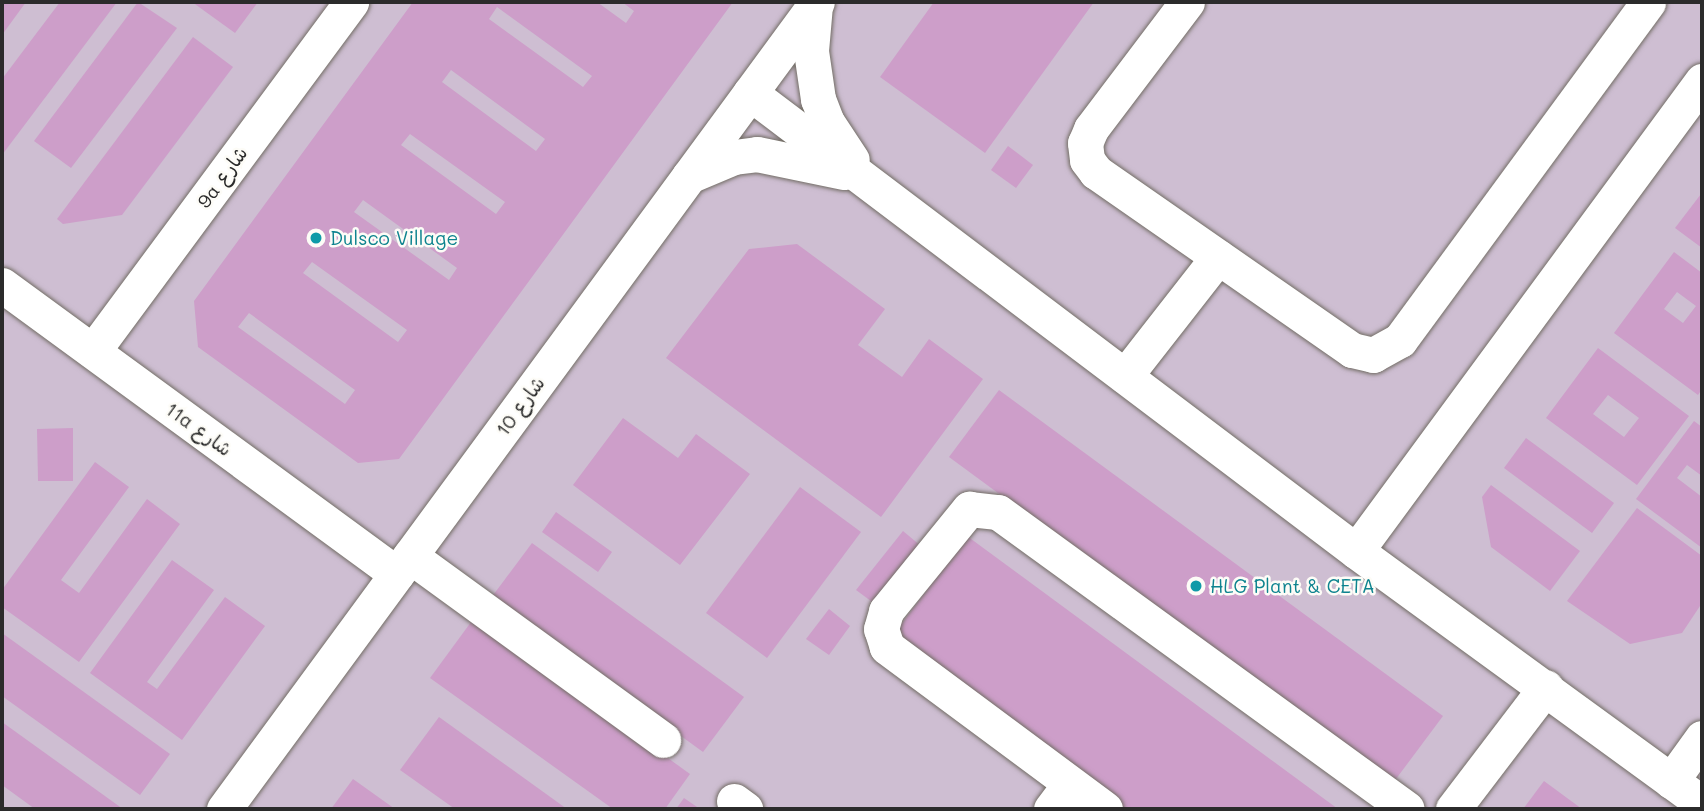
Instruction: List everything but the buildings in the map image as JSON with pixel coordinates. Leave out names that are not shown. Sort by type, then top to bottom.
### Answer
[{"type":"street","name":"9a شارع","points":[[93,351],[351,2]]},
{"type":"street","points":[[1187,2],[1091,129],[1085,152],[1096,172],[1352,350],[1373,355],[1393,348],[1648,2]]},
{"type":"street","points":[[816,3],[811,51],[818,99],[827,122],[863,177]]},
{"type":"street","name":"شارع 10","points":[[224,809],[816,3]]},
{"type":"street","points":[[1356,551],[1702,81]]},
{"type":"street","points":[[750,93],[1356,551],[1702,803]]},
{"type":"street","points":[[689,176],[734,157],[757,154],[797,159],[863,177]]},
{"type":"street","points":[[1125,376],[1218,257]]},
{"type":"street","name":"11a شارع","points":[[2,285],[93,351],[663,740]]},
{"type":"street","points":[[1105,809],[1061,796],[893,654],[883,639],[886,611],[969,509],[998,512],[1407,809]]},
{"type":"street","points":[[1453,809],[1546,687]]},
{"type":"street","points":[[1671,781],[1702,738]]},
{"type":"shaded area","points":[[2,2],[1702,2],[1702,809],[2,809]]},
{"type":"place","name":"Dulsco Village","points":[[316,238]]},
{"type":"place","name":"HLG Plant & CETA","points":[[1196,586]]}]
